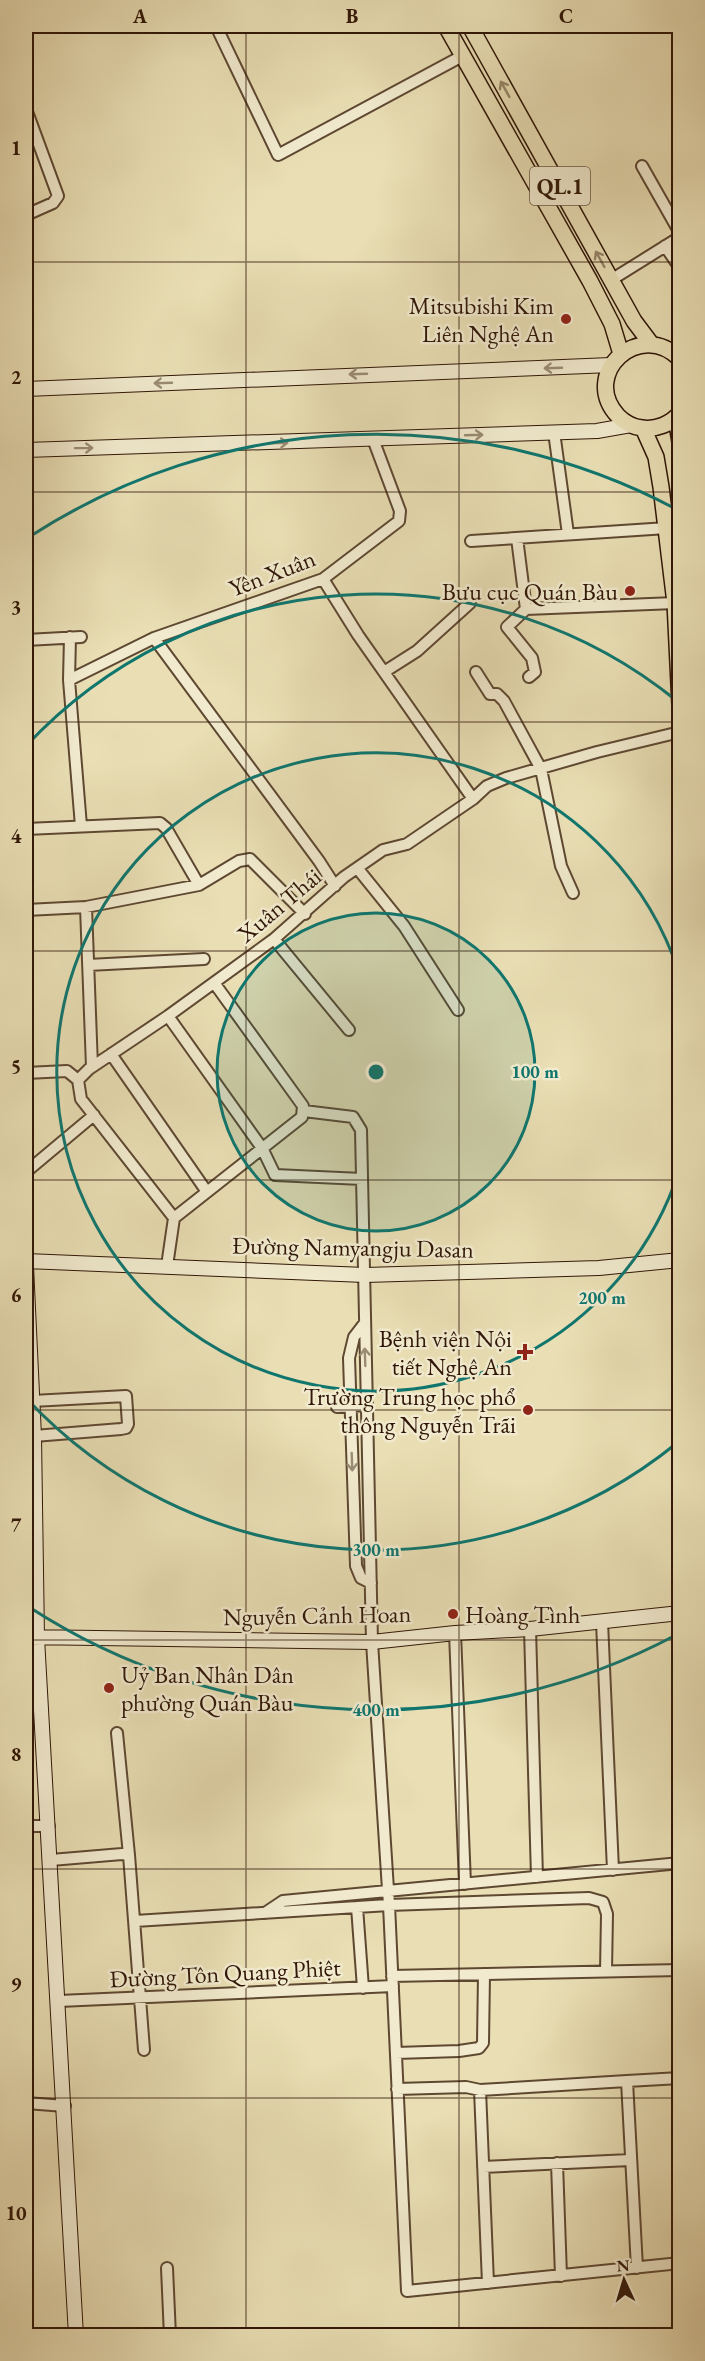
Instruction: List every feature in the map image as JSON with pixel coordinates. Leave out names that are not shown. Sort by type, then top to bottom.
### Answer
[{"type":"main road","name":"QL.1","points":[[446,26],[612,324],[616,359],[607,376],[605,388],[608,400],[621,419],[637,427],[656,457],[675,603],[680,705]]},
{"type":"main road","name":"QL.1","points":[[470,26],[634,321],[652,345]]},
{"type":"main road","points":[[464,55],[481,45]]},
{"type":"main road","points":[[616,359],[640,345],[652,345],[676,352]]},
{"type":"main road","points":[[637,427],[666,424],[678,415]]},
{"type":"main road","points":[[678,415],[680,442]]},
{"type":"street","points":[[217,26],[278,155],[464,55]]},
{"type":"street","points":[[26,109],[58,196],[53,203],[26,214]]},
{"type":"street","points":[[611,280],[680,235],[642,166]]},
{"type":"street","points":[[665,246],[680,267]]},
{"type":"street","points":[[26,389],[616,359]]},
{"type":"street","points":[[26,450],[373,440],[597,431],[637,427]]},
{"type":"street","points":[[554,432],[568,534]]},
{"type":"street","name":"Yên Xuân","points":[[69,680],[154,638],[323,579],[399,522],[401,516],[373,440]]},
{"type":"street","points":[[471,541],[667,528]]},
{"type":"street","points":[[517,538],[525,609]]},
{"type":"street","points":[[323,579],[384,672],[473,799]]},
{"type":"street","points":[[384,672],[423,646],[470,603]]},
{"type":"street","points":[[529,677],[535,672],[532,658],[507,627],[525,609],[675,603]]},
{"type":"street","points":[[26,640],[75,637],[69,680],[81,826]]},
{"type":"street","points":[[154,638],[319,861],[335,886]]},
{"type":"street","points":[[476,672],[490,694],[497,694],[504,701],[541,769],[559,860],[573,893]]},
{"type":"street","name":"Xuân Thái","points":[[78,1080],[92,1067],[215,984],[274,939],[305,914],[344,877],[383,850],[407,844],[473,799],[488,786],[506,778],[680,732]]},
{"type":"street","points":[[26,829],[160,823],[166,828],[199,885]]},
{"type":"street","points":[[26,910],[86,908],[199,885],[239,861],[250,859],[305,914]]},
{"type":"street","points":[[358,869],[397,916],[458,1010]]},
{"type":"street","points":[[86,908],[92,1067]]},
{"type":"street","points":[[274,939],[349,1030]]},
{"type":"street","points":[[88,965],[204,959]]},
{"type":"street","points":[[167,1266],[174,1218],[302,1117],[304,1112],[303,1106],[215,984]]},
{"type":"street","points":[[168,1016],[262,1149],[275,1175],[362,1179]]},
{"type":"street","points":[[111,1054],[207,1192]]},
{"type":"street","points":[[26,1072],[63,1070],[78,1080],[81,1099],[174,1218]]},
{"type":"street","points":[[304,1112],[353,1117],[361,1130],[372,1642],[389,1905],[407,2291],[680,2263]]},
{"type":"street","points":[[26,1172],[94,1115]]},
{"type":"street","name":"Đường Namyangju Dasan","points":[[26,1261],[363,1275],[599,1268],[680,1260]]},
{"type":"street","points":[[26,1266],[26,1322],[34,1436],[31,1637],[49,1826],[76,2336]]},
{"type":"street","points":[[364,1324],[354,1337],[349,1358],[350,1406],[356,1566],[361,1578],[371,1583]]},
{"type":"street","points":[[30,1392],[126,1396],[128,1424],[126,1428],[34,1436]]},
{"type":"street","points":[[337,1407],[366,1405]]},
{"type":"street","name":"Nguyễn Cảnh Hoan","points":[[31,1637],[372,1642],[455,1633],[530,1629],[680,1613]]},
{"type":"street","points":[[602,1622],[614,1870]]},
{"type":"street","points":[[530,1629],[537,1877]]},
{"type":"street","points":[[455,1633],[465,1884]]},
{"type":"street","points":[[117,1733],[135,1922],[144,2050]]},
{"type":"street","points":[[26,1826],[49,1826]]},
{"type":"street","points":[[51,1860],[129,1855]]},
{"type":"street","points":[[262,1914],[283,1901],[680,1863]]},
{"type":"street","points":[[135,1922],[389,1905],[589,1898],[603,1902],[608,1914],[606,1971]]},
{"type":"street","points":[[357,1907],[363,1988]]},
{"type":"street","name":"Đường Tôn Quang Phiệt","points":[[59,2001],[363,1988],[392,1981],[484,1974],[680,1970]]},
{"type":"street","points":[[396,2053],[479,2048],[483,2043],[484,1974]]},
{"type":"street","points":[[397,2089],[466,2087],[480,2090],[680,2078]]},
{"type":"street","points":[[627,2081],[637,2268]]},
{"type":"street","points":[[480,2090],[488,2283]]},
{"type":"street","points":[[26,2103],[64,2106]]},
{"type":"street","points":[[483,2167],[630,2160]]},
{"type":"street","points":[[558,2163],[561,2276]]},
{"type":"street","points":[[167,2268],[170,2336]]},
{"type":"place","name":"Mitsubishi Kim Liên Nghệ An","points":[[566,319]]},
{"type":"place","name":"Bưu cục Quán Bàu","points":[[630,591]]},
{"type":"place","name":"Bệnh viện Nội tiết Nghệ An","points":[[525,1352]]},
{"type":"place","name":"Trường Trung học phổ thông Nguyễn Trãi","points":[[528,1410]]},
{"type":"place","name":"Hoàng Tình","points":[[453,1614]]},
{"type":"place","name":"Uỷ Ban Nhân Dân phường Quán Bàu","points":[[109,1688]]}]
